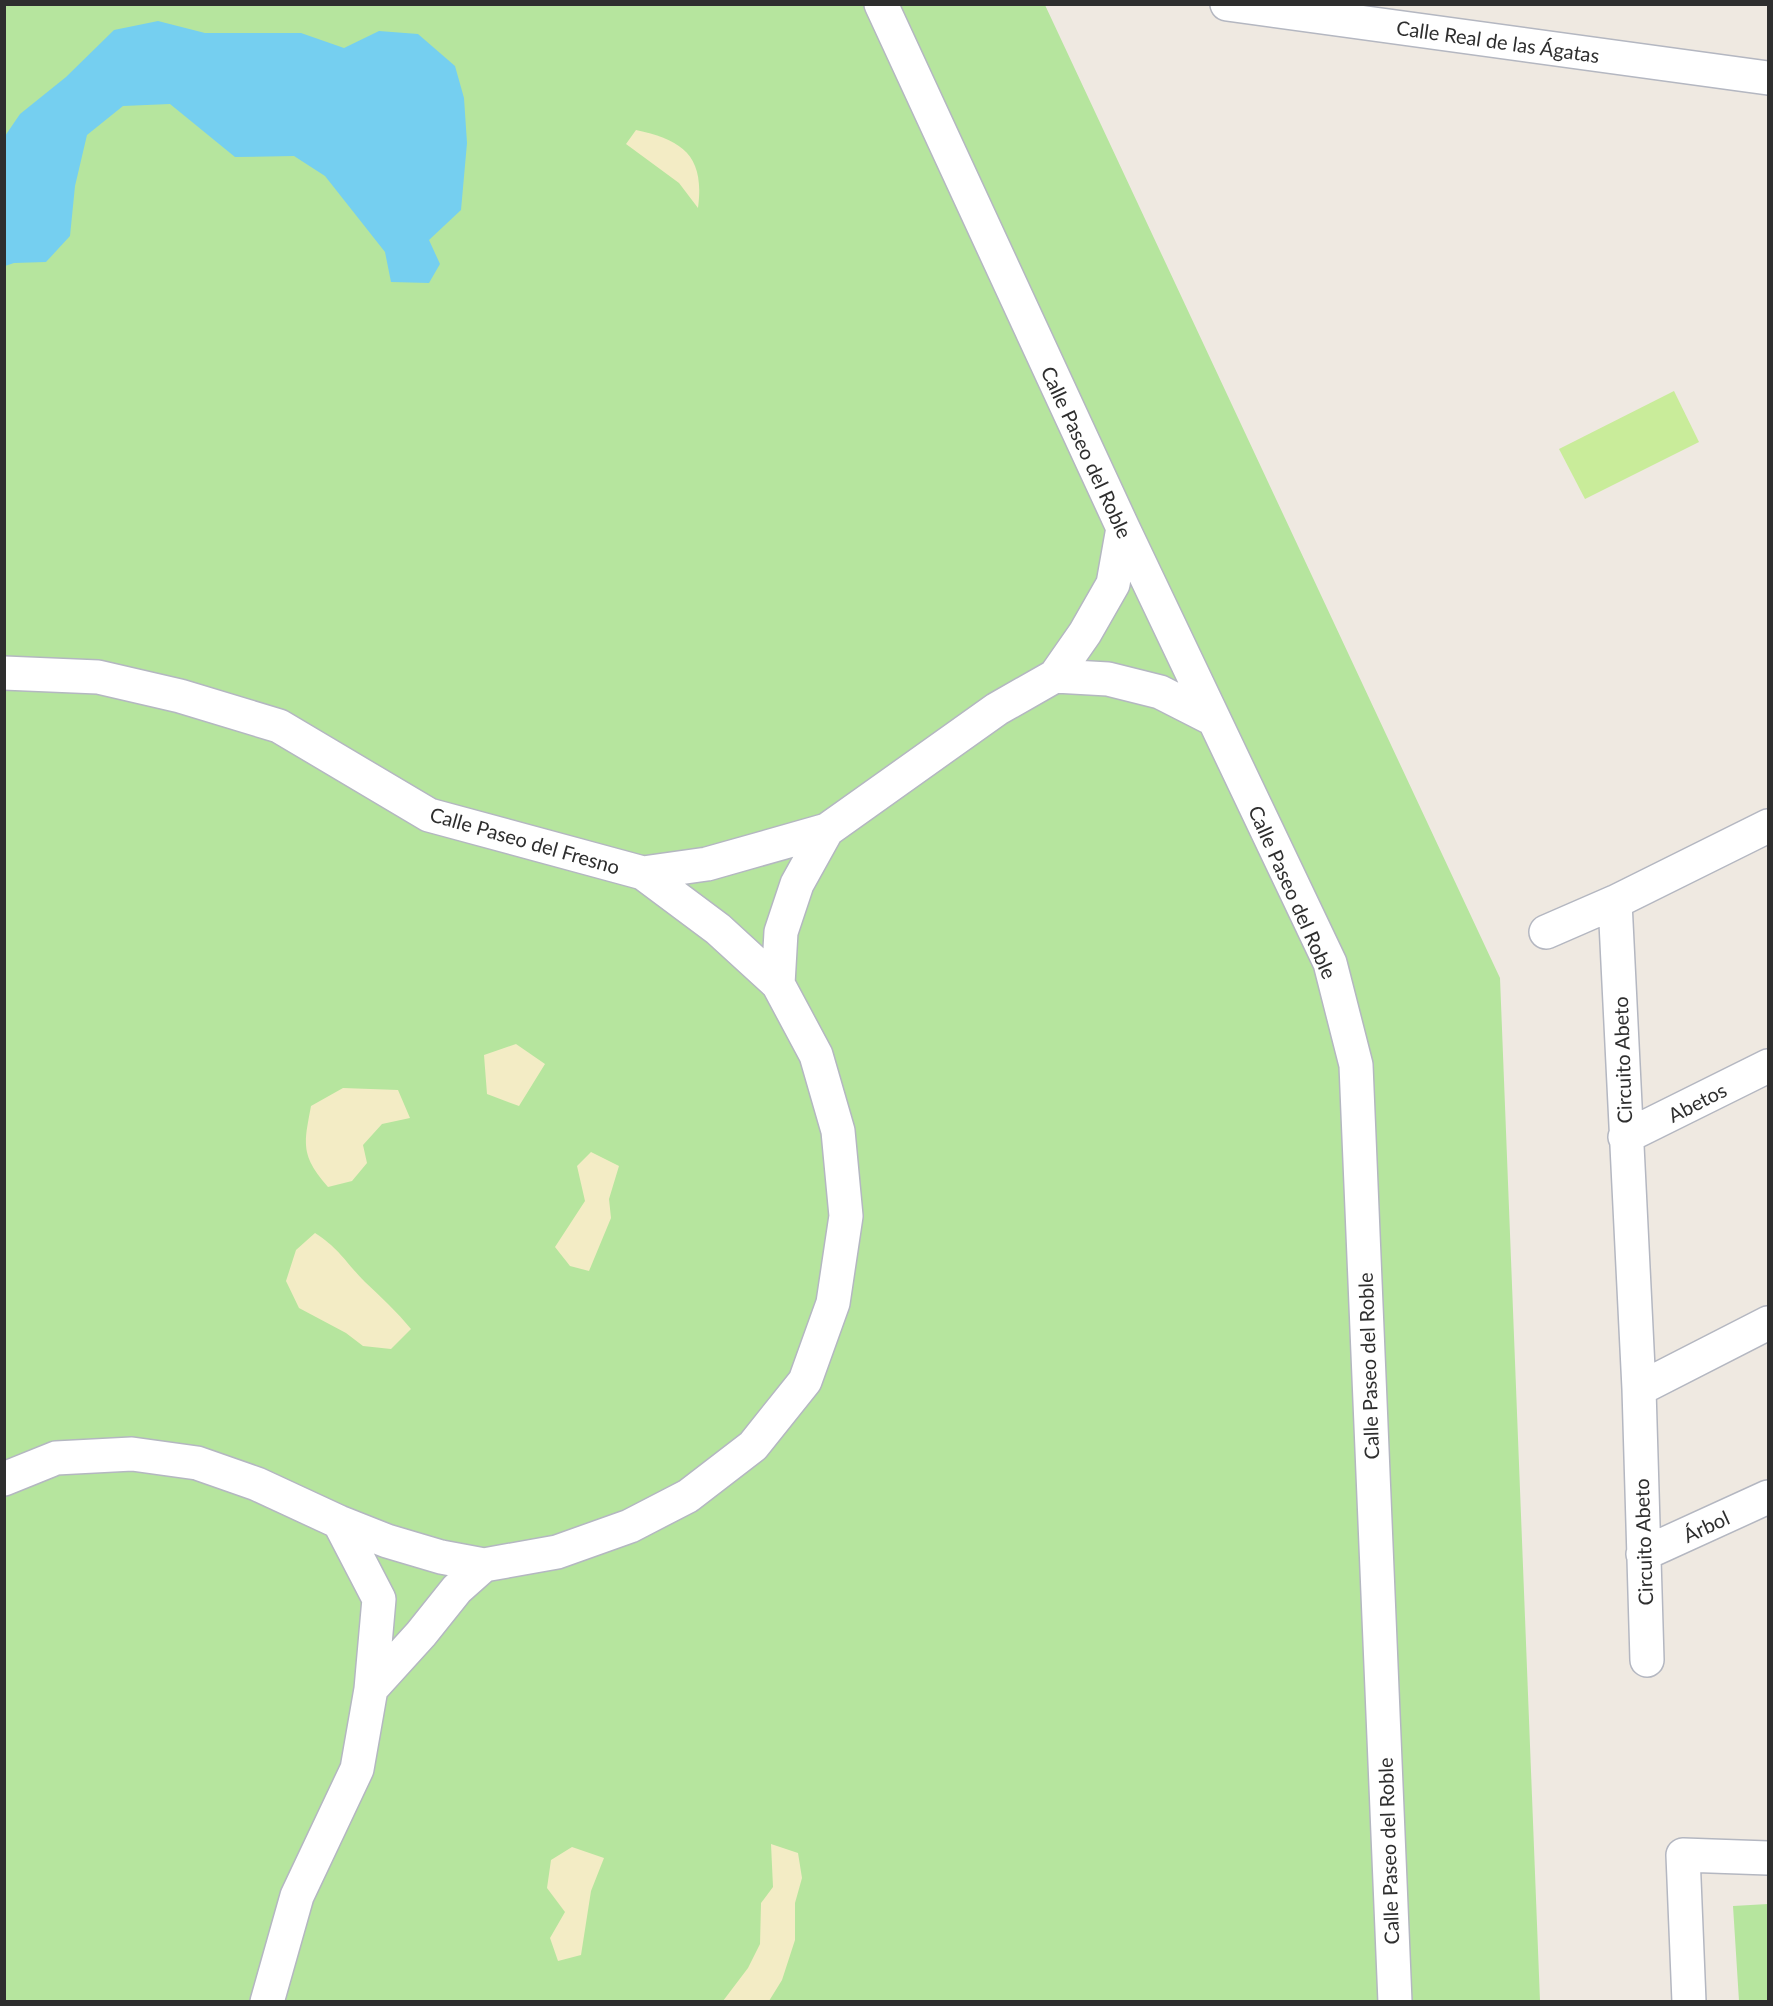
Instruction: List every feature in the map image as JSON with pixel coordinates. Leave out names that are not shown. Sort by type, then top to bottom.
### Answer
[{"type":"street","name":"Calle Paseo del Roble","points":[[881,4],[1123,528],[1330,963],[1356,1065],[1395,2001]]},
{"type":"street","name":"Calle Real de las Ágatas","points":[[1227,4],[1768,78]]},
{"type":"street","name":"Calle Paseo del Fresno","points":[[643,873],[707,864],[826,830],[997,709],[1055,676],[1085,633],[1113,584],[1123,528]]},
{"type":"street","name":"Calle Paseo del Fresno","points":[[4,673],[98,677],[180,696],[279,726],[429,815],[643,873],[718,929],[777,984],[816,1055],[838,1131],[846,1216],[833,1303],[805,1381],[753,1446],[688,1496],[630,1526],[557,1552],[484,1565]]},
{"type":"street","points":[[1055,676],[1108,679],[1160,692],[1213,718]]},
{"type":"street","points":[[1546,932],[1615,902],[1768,826]]},
{"type":"street","name":"Calle Paseo del Fresno","points":[[777,984],[781,932],[797,884],[826,830]]},
{"type":"street","name":"Circuito Abeto","points":[[1615,902],[1639,1389],[1647,1660]]},
{"type":"street","name":"Abetos","points":[[1625,1137],[1768,1066]]},
{"type":"street","points":[[1639,1389],[1768,1323]]},
{"type":"street","points":[[4,1479],[56,1458],[132,1454],[197,1463],[257,1484],[339,1522],[398,1544],[484,1565]]},
{"type":"street","name":"Árbol","points":[[1643,1554],[1768,1497]]},
{"type":"street","points":[[267,2001],[297,1896],[357,1769],[371,1689],[379,1599],[339,1522]]},
{"type":"street","points":[[371,1689],[421,1634],[457,1589],[484,1565]]},
{"type":"street","points":[[1689,2001],[1683,1855],[1768,1858]]},
{"type":"green space","points":[[5,5],[1045,5],[1500,978],[1540,2001],[5,2001]]},
{"type":"green space","points":[[1674,391],[1699,442],[1585,499],[1559,449]]},
{"type":"green space","points":[[1768,1904],[1768,2001],[1739,2001],[1733,1906]]},
{"type":"sand","points":[[636,130],[666,139],[687,153],[698,175],[698,208],[679,183],[626,144]]},
{"type":"sand","points":[[516,1044],[545,1064],[519,1106],[487,1094],[484,1055]]},
{"type":"sand","points":[[343,1088],[398,1090],[410,1118],[382,1124],[363,1145],[367,1163],[352,1181],[328,1187],[308,1157],[307,1130],[311,1106]]},
{"type":"sand","points":[[591,1152],[619,1166],[609,1199],[611,1218],[589,1271],[570,1266],[555,1247],[585,1201],[577,1166]]},
{"type":"sand","points":[[315,1233],[337,1251],[411,1329],[391,1349],[363,1346],[346,1333],[299,1308],[286,1281],[296,1250]]},
{"type":"sand","points":[[771,1844],[798,1853],[802,1878],[795,1903],[795,1940],[782,1980],[769,2001],[723,2001],[748,1968],[760,1944],[761,1903],[773,1887]]},
{"type":"sand","points":[[572,1847],[604,1858],[591,1891],[581,1955],[558,1961],[550,1938],[565,1912],[547,1888],[551,1860]]},
{"type":"water","points":[[158,21],[205,33],[301,33],[344,48],[379,31],[418,34],[455,66],[464,98],[467,143],[461,210],[429,240],[440,264],[429,283],[391,282],[385,252],[325,176],[294,156],[235,157],[170,104],[123,106],[87,135],[75,186],[70,236],[46,262],[14,263],[5,266],[5,136],[20,114],[66,77],[114,30]]}]
